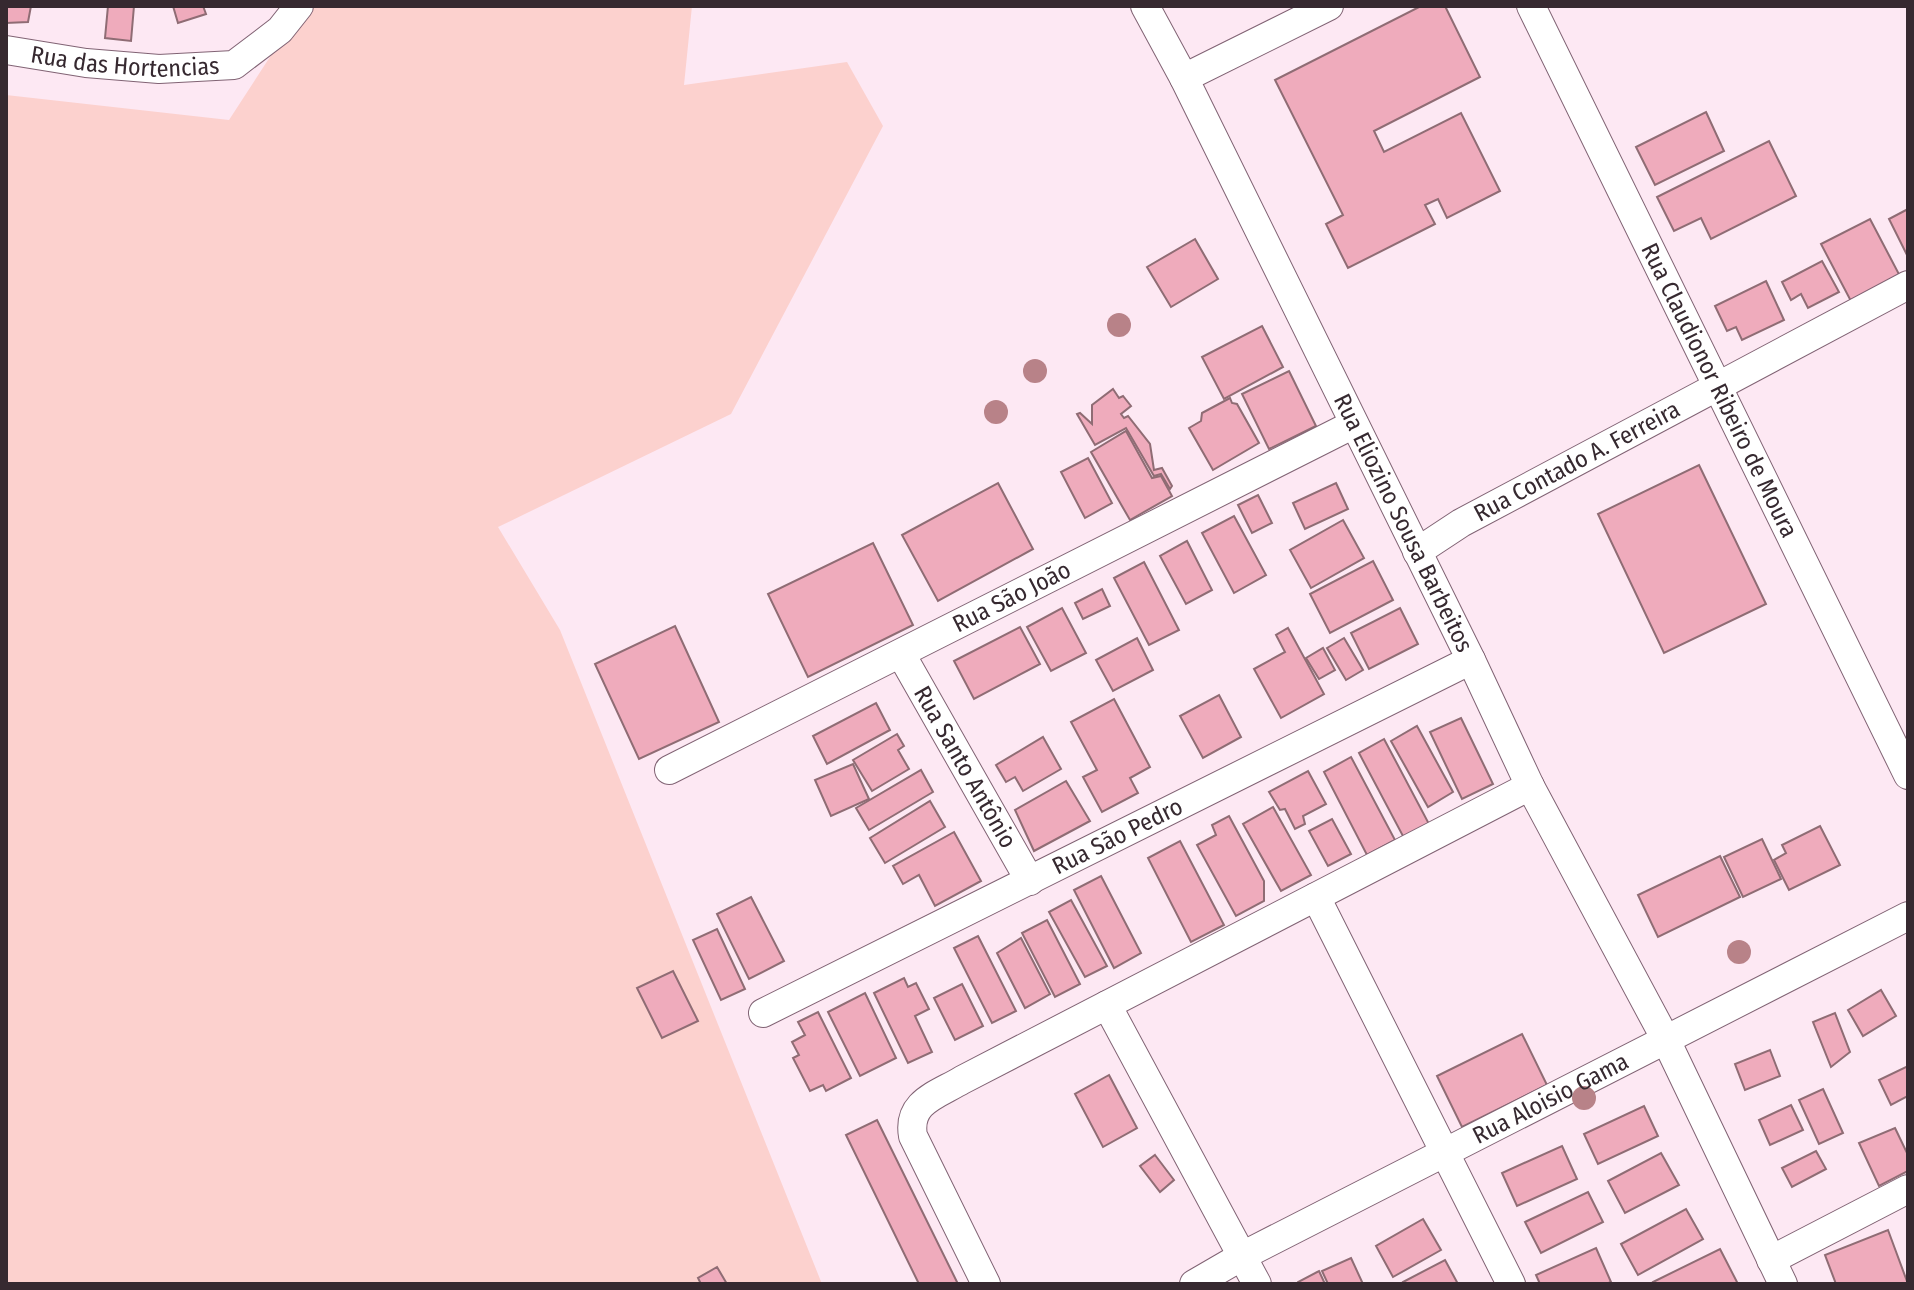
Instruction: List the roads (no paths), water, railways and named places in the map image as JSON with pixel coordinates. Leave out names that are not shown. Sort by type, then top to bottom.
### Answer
[{"type":"street","name":"Rua das Hortencias","points":[[6,50],[86,63],[159,69],[234,65],[280,30],[299,6]]},
{"type":"street","name":"Rua Eliozino Sousa Barbeitos","points":[[1145,6],[1184,78],[1530,786],[1665,1038],[1777,1272]]},
{"type":"street","points":[[1184,78],[1329,6]]},
{"type":"street","name":"Rua Claudionor Ribeiro de Moura","points":[[1531,6],[1908,775]]},
{"type":"street","name":"Rua Contado A. Ferreira","points":[[1417,552],[1461,523],[1908,285]]},
{"type":"street","name":"Rua São João","points":[[669,770],[1354,424]]},
{"type":"street","name":"Rua Santo Antônio","points":[[901,654],[1030,881]]},
{"type":"street","name":"Rua São Pedro","points":[[763,1013],[1471,660]]},
{"type":"street","points":[[986,1284],[913,1136],[911,1122],[916,1109],[962,1080],[1530,786]]},
{"type":"street","points":[[1316,897],[1511,1284]]},
{"type":"street","name":"Rua Aloisio Gama","points":[[1194,1284],[1244,1255],[1665,1038],[1908,916]]},
{"type":"street","points":[[1107,1005],[1257,1284]]},
{"type":"street","points":[[1777,1272],[1908,1189]]}]
